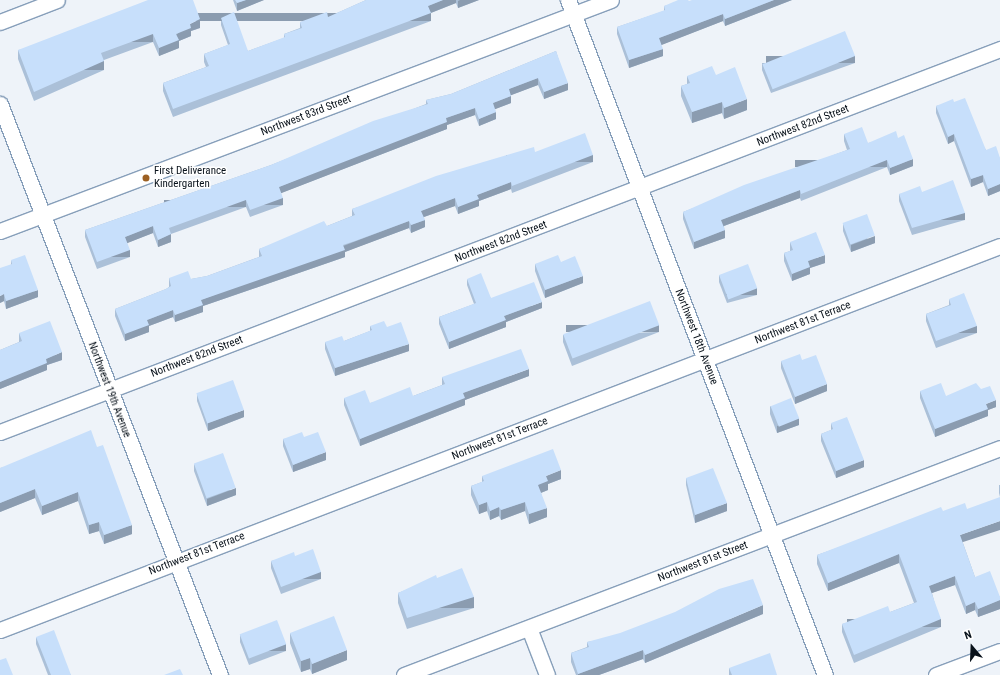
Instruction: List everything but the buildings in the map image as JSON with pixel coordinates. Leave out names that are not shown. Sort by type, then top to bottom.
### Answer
[{"type":"street","points":[[0,22],[57,0]]},
{"type":"street","name":"Northwest 18th Avenue","points":[[568,0],[706,361],[771,537],[825,675]]},
{"type":"street","name":"Northwest 83rd Street","points":[[0,231],[611,0]]},
{"type":"street","name":"Northwest 82nd Street","points":[[0,432],[640,190],[1000,49]]},
{"type":"street","name":"Northwest 19th Avenue","points":[[0,104],[108,390],[220,675]]},
{"type":"street","name":"Northwest 81st Terrace","points":[[0,630],[706,361],[1000,246]]},
{"type":"street","name":"Northwest 81st Street","points":[[404,675],[771,537],[1000,448]]},
{"type":"street","points":[[528,628],[547,675]]},
{"type":"street","points":[[936,675],[1000,651]]},
{"type":"place","name":"First Deliverance Kindergarten","points":[[146,178]]}]
